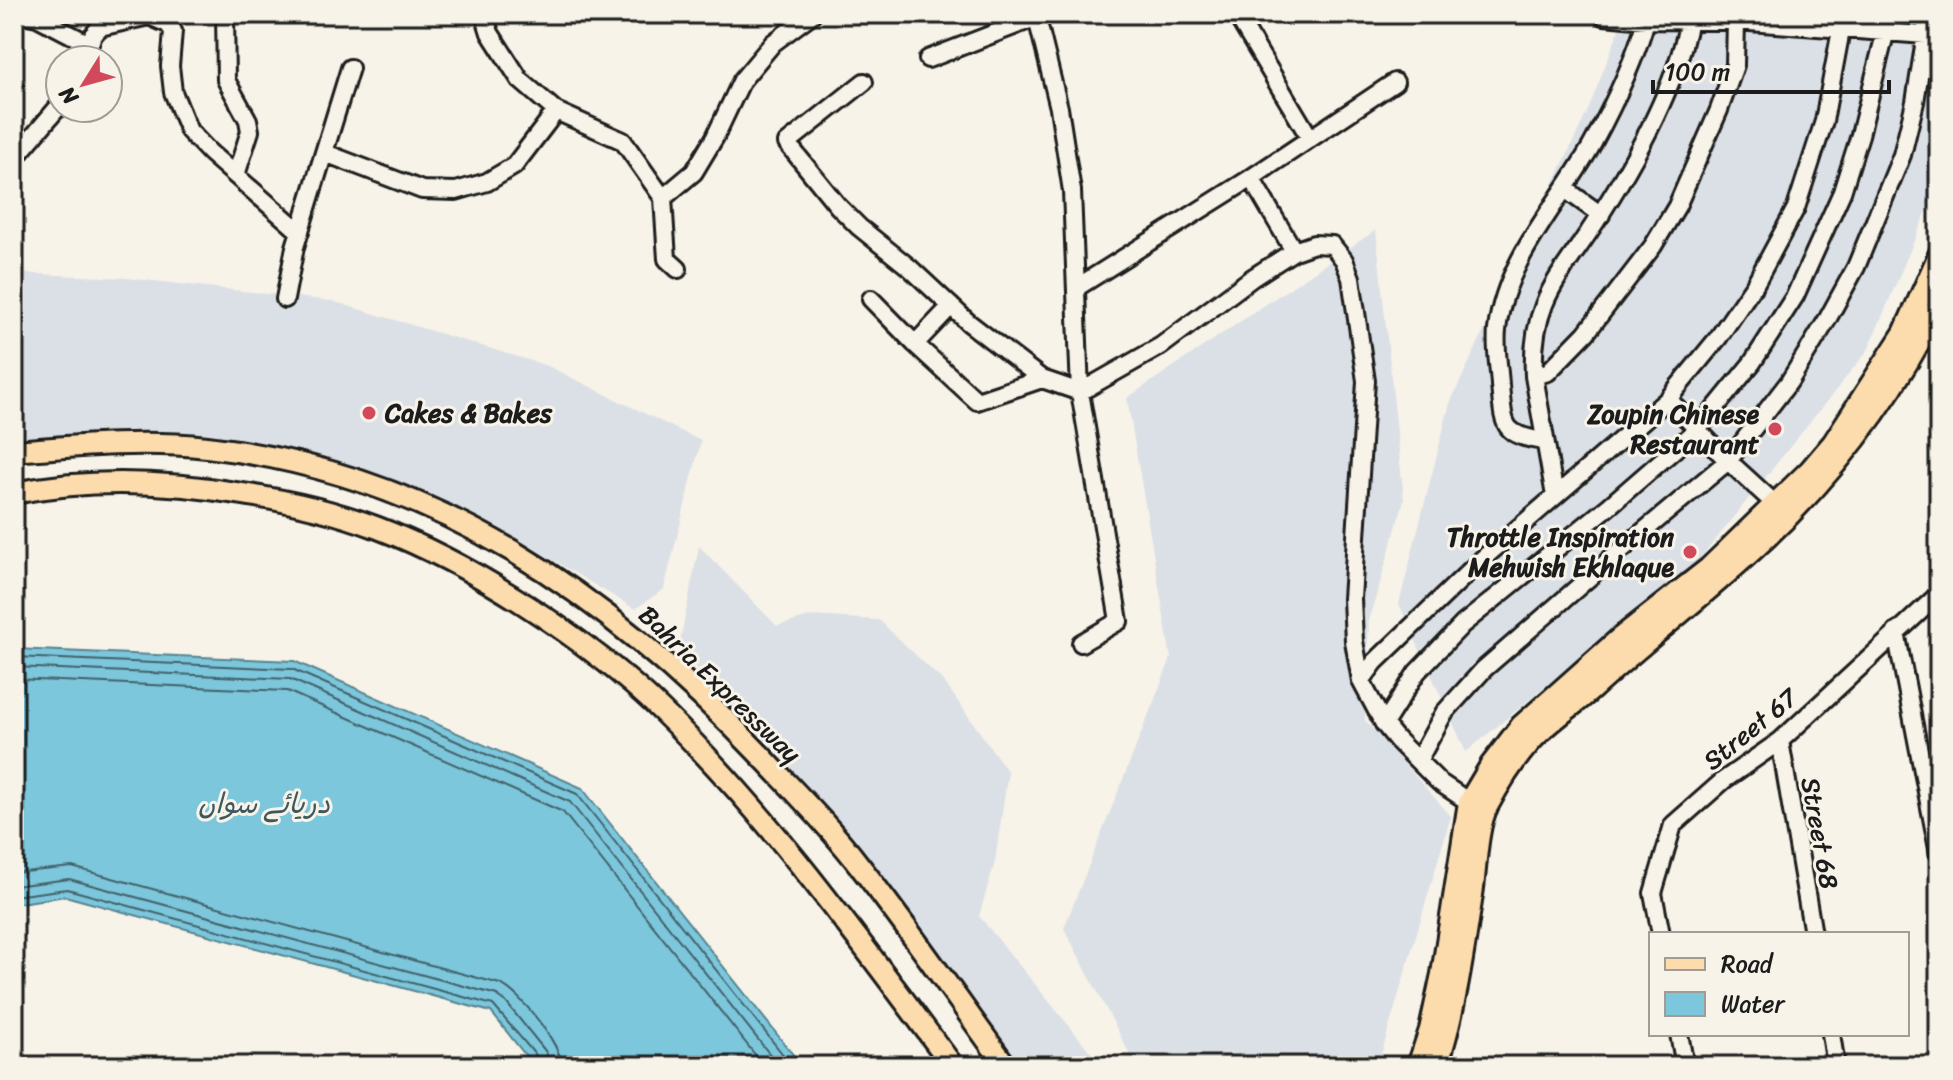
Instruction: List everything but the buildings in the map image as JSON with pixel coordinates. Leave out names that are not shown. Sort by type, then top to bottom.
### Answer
[{"type":"main road","points":[[1418,1066],[1430,1030],[1442,974],[1469,802],[1491,765],[1521,726],[1620,638],[1782,510],[1835,464],[1905,368],[1932,313],[1939,255]]},
{"type":"main road","name":"Bahria Expressway","points":[[14,451],[144,444],[206,447],[305,464],[352,477],[437,511],[504,545],[615,620],[683,677],[723,716],[859,864],[1006,1066]]},
{"type":"main road","points":[[16,492],[152,483],[216,489],[295,503],[377,527],[428,550],[487,583],[563,630],[661,709],[749,802],[790,851],[953,1066]]},
{"type":"main road","points":[[1437,1066],[1460,978],[1486,808],[1506,775],[1534,739],[1632,651],[1753,551],[1782,510]]},
{"type":"street","points":[[23,14],[37,17],[75,44]]},
{"type":"street","points":[[225,14],[226,80],[248,120],[250,131],[236,175]]},
{"type":"street","points":[[484,14],[490,33],[520,80],[556,111],[623,141],[663,198],[667,259],[678,269]]},
{"type":"street","points":[[663,198],[694,172],[715,137],[742,80],[773,43],[812,14]]},
{"type":"street","points":[[1236,14],[1310,138]]},
{"type":"street","points":[[1384,724],[1417,672],[1463,624],[1608,507],[1698,429],[1752,363],[1795,296],[1842,192],[1860,135],[1885,34],[1885,14]]},
{"type":"street","points":[[1418,761],[1444,713],[1484,669],[1728,461],[1789,382],[1856,267],[1902,155],[1933,35],[1927,14]]},
{"type":"street","points":[[90,44],[100,27],[149,16],[168,24],[173,31],[170,66],[173,92],[189,131],[300,232]]},
{"type":"street","points":[[928,59],[1037,16],[1059,108],[1072,191],[1080,392],[1119,621],[1081,643]]},
{"type":"street","points":[[1604,16],[1646,20],[1689,18],[1841,22],[1885,34],[1933,35]]},
{"type":"street","points":[[1555,496],[1534,376],[1534,338],[1544,303],[1637,153],[1680,53],[1689,18]]},
{"type":"street","points":[[1545,441],[1515,435],[1503,416],[1496,334],[1500,310],[1515,270],[1593,143],[1619,91],[1646,20]]},
{"type":"street","points":[[1534,376],[1548,372],[1586,333],[1653,246],[1677,206],[1735,65],[1736,21]]},
{"type":"street","points":[[1361,681],[1375,662],[1459,581],[1668,399],[1718,338],[1755,284],[1796,208],[1824,121],[1841,22]]},
{"type":"street","points":[[285,299],[300,232],[350,68]]},
{"type":"street","points":[[864,82],[787,143],[859,227],[1042,379],[1080,392],[1161,346],[1252,278],[1294,251],[1314,244],[1332,245],[1344,260],[1351,278],[1366,381],[1352,599],[1354,641],[1361,681],[1384,724],[1439,782],[1469,802]]},
{"type":"street","points":[[1076,288],[1251,178],[1395,82]]},
{"type":"street","points":[[325,153],[422,190],[456,191],[487,182],[514,166],[556,111]]},
{"type":"street","points":[[14,159],[44,124]]},
{"type":"street","points":[[1251,178],[1294,251]]},
{"type":"street","points":[[1565,189],[1601,215]]},
{"type":"street","points":[[871,299],[977,401],[1042,379]]},
{"type":"street","points":[[915,344],[951,306]]},
{"type":"street","points":[[1668,399],[1728,461],[1782,510]]},
{"type":"street","name":"Street 67","points":[[1661,932],[1653,893],[1673,825],[1724,780],[1780,741],[1939,594]]},
{"type":"street","points":[[1896,632],[1939,854]]},
{"type":"street","name":"Street 68","points":[[1780,741],[1813,932]]},
{"type":"street","points":[[1679,1036],[1685,1066]]},
{"type":"street","points":[[1831,1036],[1836,1066]]},
{"type":"shaded area","points":[[1625,14],[1939,14],[1939,182],[1868,350],[1699,560],[1466,752],[1399,604],[1450,403],[1589,108]]},
{"type":"shaded area","points":[[1376,230],[1404,500],[1369,621],[1365,720],[1451,816],[1379,1062],[1372,1066],[1149,1066],[1134,1062],[1064,928],[1171,658],[1127,398]]},
{"type":"shaded area","points":[[14,273],[127,278],[332,301],[548,366],[701,441],[664,589],[635,609],[496,526],[344,463],[299,453],[106,434],[14,440]]},
{"type":"shaded area","points":[[699,546],[777,626],[813,616],[879,620],[944,682],[1008,772],[995,862],[979,916],[1102,1066],[1020,1066],[679,647]]},
{"type":"water","name":"دریائے سواں","points":[[14,649],[294,661],[582,788],[802,1066],[534,1066],[491,1012],[65,896],[14,904]]},
{"type":"place","name":"Cakes & Bakes","points":[[369,413]]},
{"type":"place","name":"Zoupin Chinese Restaurant","points":[[1775,429]]},
{"type":"place","name":"Throttle Inspiration Mehwish Ekhlaque","points":[[1690,552]]}]
